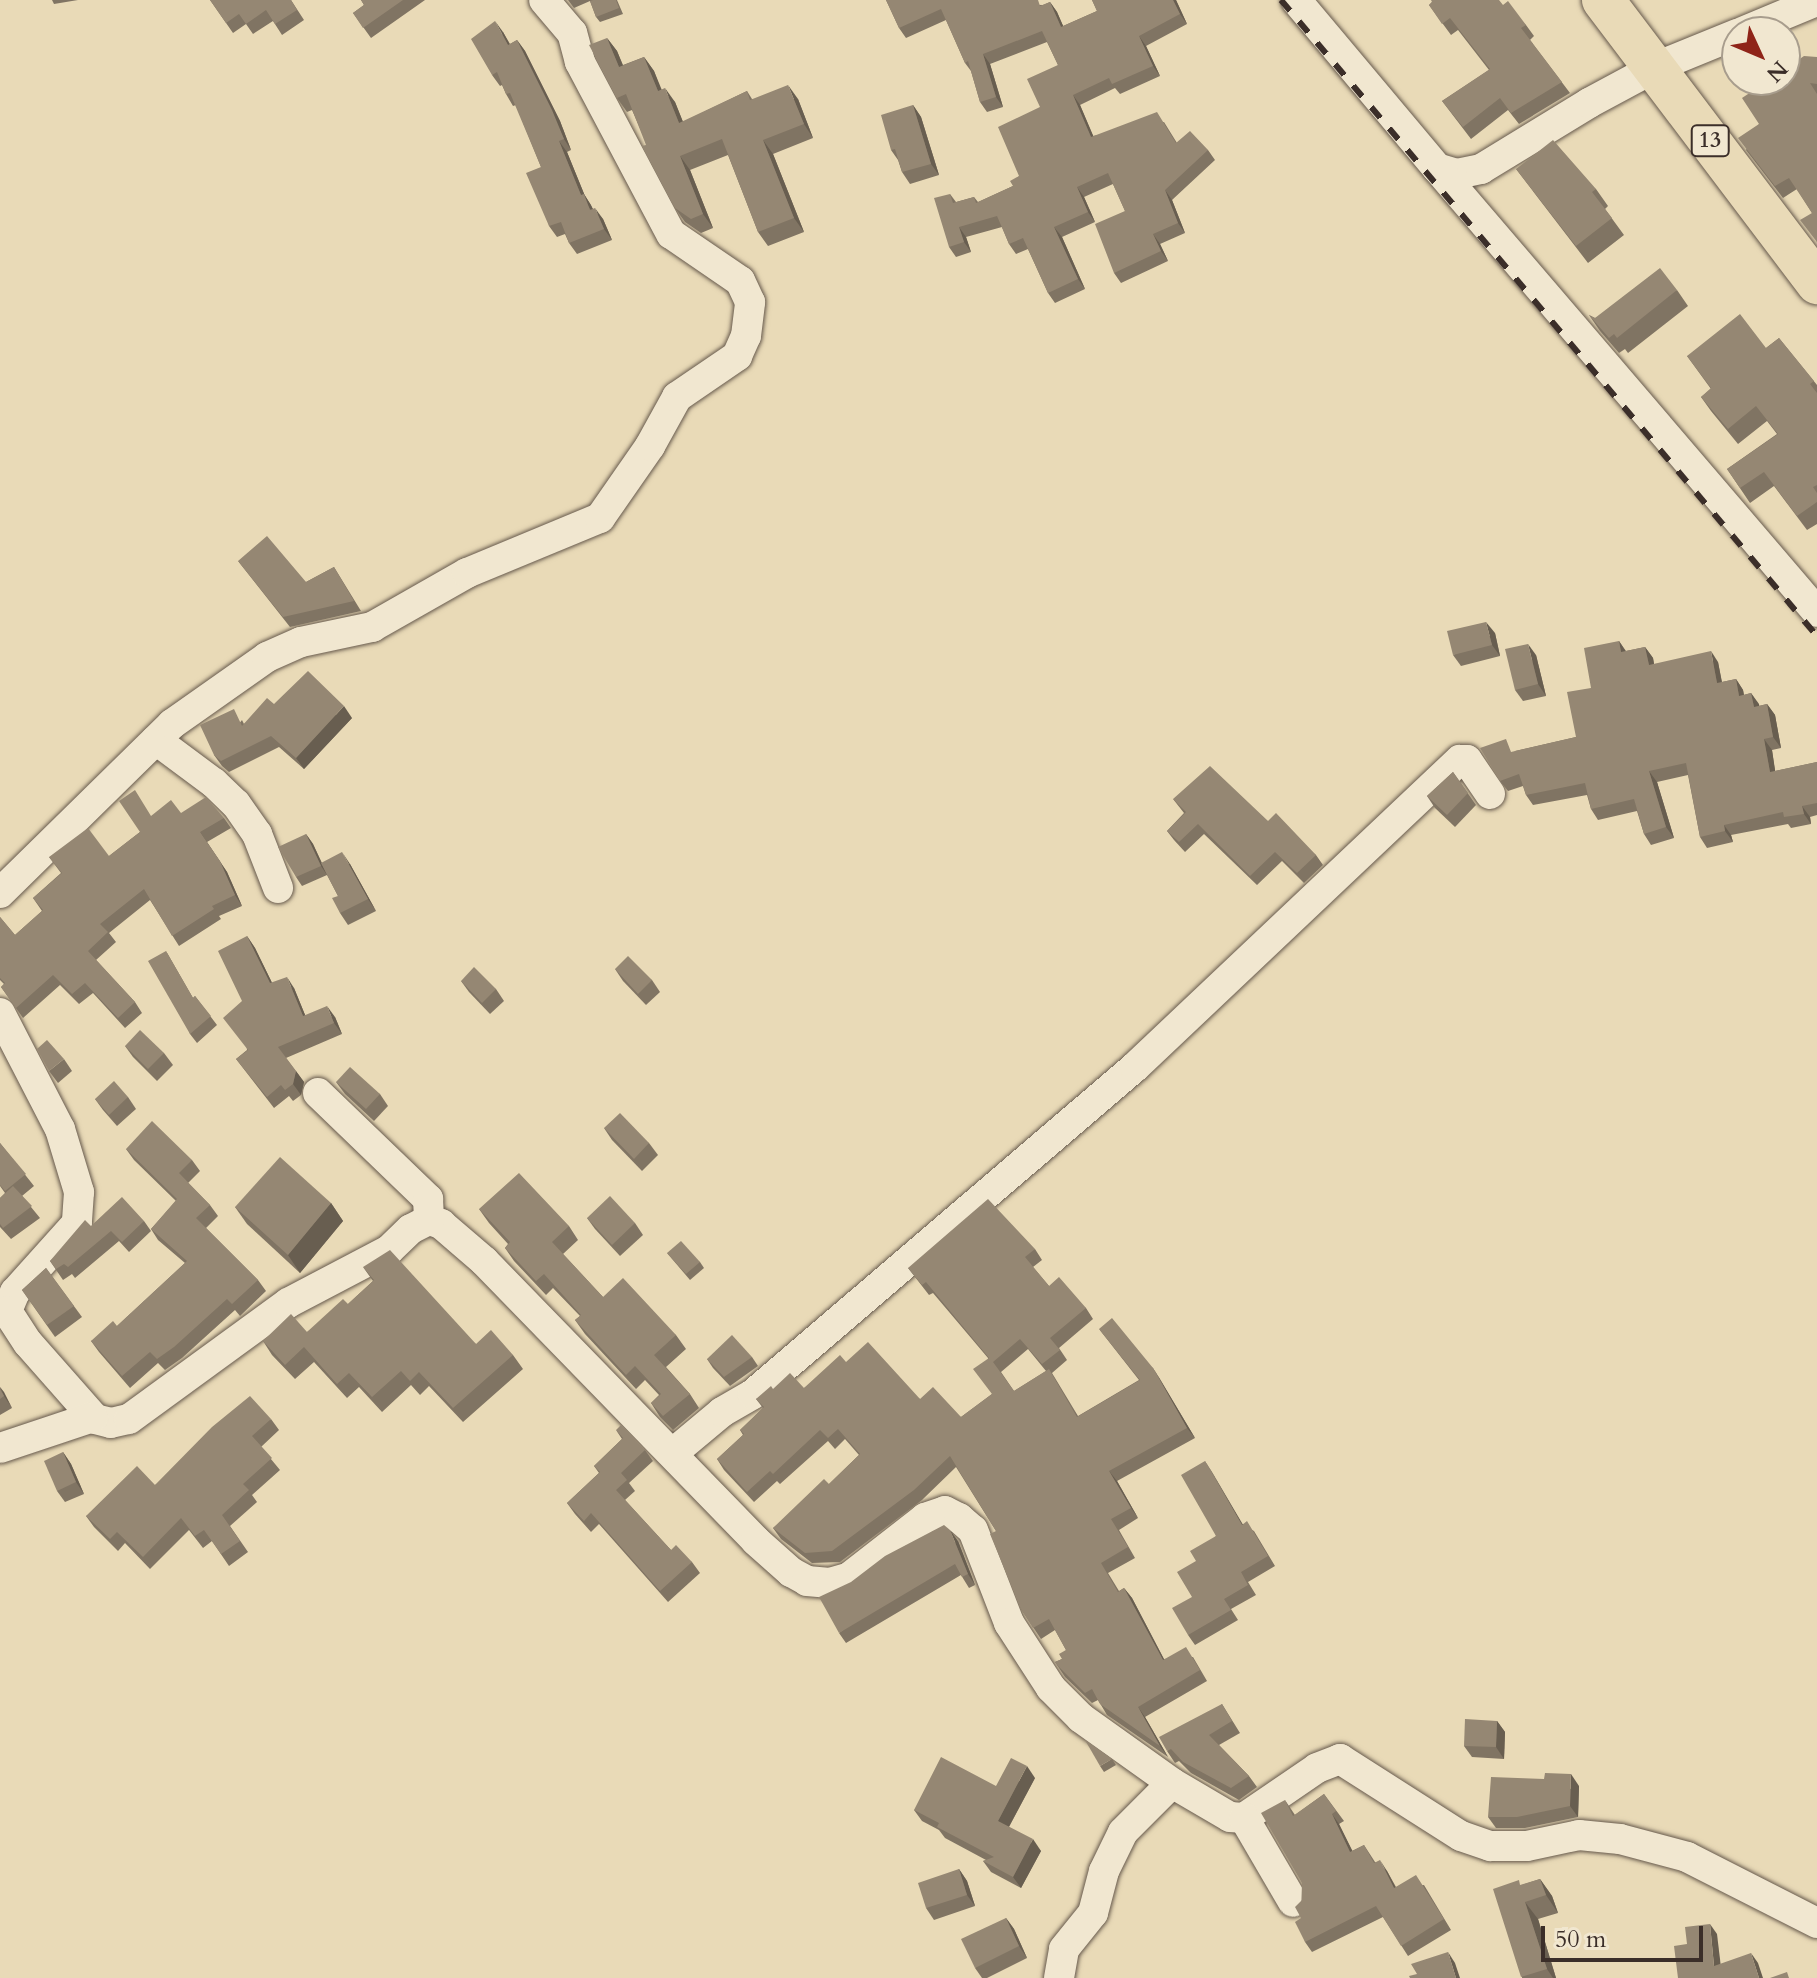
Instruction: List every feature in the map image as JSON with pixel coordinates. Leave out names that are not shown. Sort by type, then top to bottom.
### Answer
[{"type":"highway","name":"13","points":[[1603,0],[1817,283]]},
{"type":"street","points":[[0,893],[172,724],[283,647],[372,627],[467,573],[600,518],[650,446],[677,397],[737,356],[746,336],[750,302],[740,281],[671,234],[580,62],[572,33],[544,0]]},
{"type":"street","points":[[1296,0],[1817,612]]},
{"type":"street","points":[[1437,168],[1457,174],[1481,169],[1589,103],[1656,67],[1721,40]]},
{"type":"street","points":[[156,740],[214,783],[236,804],[257,834],[278,888]]},
{"type":"street","points":[[673,1453],[722,1412],[753,1394],[1135,1067],[1460,760],[1467,760],[1490,794]]},
{"type":"street","points":[[4,1031],[60,1129],[79,1192],[77,1223],[15,1292],[7,1311],[28,1343],[93,1417],[111,1423],[129,1419],[288,1303],[389,1250],[411,1229],[429,1220],[441,1224],[462,1240],[756,1541],[791,1572],[807,1581],[830,1583],[848,1578],[925,1518],[938,1512],[952,1513],[973,1530],[1009,1623],[1051,1688],[1081,1718],[1172,1783],[1230,1817],[1244,1818],[1317,1768],[1340,1759],[1461,1836],[1490,1846],[1527,1846],[1579,1835],[1620,1839],[1687,1857],[1817,1923]]},
{"type":"street","points":[[318,1093],[428,1199],[429,1220]]},
{"type":"street","points":[[0,1448],[93,1417]]},
{"type":"street","points":[[1059,1978],[1064,1949],[1093,1913],[1104,1871],[1123,1832],[1172,1783]]},
{"type":"street","points":[[1244,1818],[1293,1902]]},
{"type":"building","points":[[210,0],[291,0],[297,10],[275,24],[266,10],[246,24],[239,14],[226,23]]},
{"type":"building","points":[[361,0],[403,0],[363,28],[353,13],[364,5]]},
{"type":"building","points":[[616,0],[619,8],[596,17],[590,1]]},
{"type":"building","points":[[886,0],[1038,0],[1040,6],[1050,2],[1061,27],[1097,11],[1092,0],[1173,0],[1180,14],[1139,36],[1153,66],[1112,84],[1109,78],[1073,95],[1091,137],[1157,112],[1176,143],[1190,131],[1208,150],[1165,190],[1178,223],[1153,234],[1161,251],[1114,273],[1095,224],[1125,211],[1108,173],[1077,187],[1088,212],[1054,227],[1078,279],[1048,293],[1023,238],[1009,244],[997,216],[959,227],[964,242],[949,247],[934,198],[950,194],[953,203],[974,197],[976,203],[1013,186],[1010,181],[1019,176],[998,127],[1040,107],[1027,79],[1058,65],[1042,31],[983,54],[996,97],[980,102],[968,61],[965,63],[941,9],[899,28]]},
{"type":"building","points":[[1431,0],[1499,0],[1503,5],[1508,1],[1526,25],[1521,28],[1562,82],[1511,113],[1500,98],[1463,127],[1442,101],[1490,69],[1450,18],[1442,24],[1429,5]]},
{"type":"building","points":[[495,21],[508,45],[517,40],[564,139],[559,141],[581,195],[584,194],[590,210],[595,208],[604,229],[569,243],[561,222],[549,226],[526,173],[541,167],[510,93],[506,94],[497,72],[492,75],[471,39]]},
{"type":"building","points":[[607,38],[619,67],[644,57],[658,91],[665,88],[679,123],[747,91],[750,100],[788,85],[804,124],[763,140],[794,218],[758,232],[722,139],[680,156],[703,214],[691,219],[675,208],[642,146],[646,145],[626,94],[617,98],[589,45]]},
{"type":"building","points":[[1817,57],[1817,84],[1810,83],[1817,94],[1817,242],[1800,220],[1812,213],[1789,178],[1775,186],[1738,138],[1759,124],[1742,98],[1745,96],[1801,96],[1801,58]]},
{"type":"building","points":[[913,105],[931,164],[902,172],[895,149],[891,150],[881,115]]},
{"type":"building","points":[[1553,140],[1596,189],[1592,192],[1612,218],[1576,246],[1516,169]]},
{"type":"building","points":[[1660,268],[1677,290],[1617,338],[1614,334],[1609,338],[1589,315],[1595,318]]},
{"type":"building","points":[[1740,314],[1766,348],[1779,338],[1814,381],[1810,384],[1817,393],[1817,485],[1813,487],[1817,502],[1797,516],[1764,472],[1740,488],[1727,469],[1778,434],[1756,406],[1728,429],[1701,397],[1711,388],[1687,356]]},
{"type":"building","points":[[267,536],[306,582],[334,567],[354,601],[283,617],[238,561]]},
{"type":"building","points":[[1486,622],[1492,645],[1453,655],[1447,631]]},
{"type":"building","points":[[1619,641],[1621,652],[1645,647],[1649,665],[1711,651],[1717,683],[1736,679],[1739,696],[1751,693],[1754,707],[1767,704],[1773,737],[1764,739],[1770,772],[1817,762],[1817,803],[1802,806],[1804,814],[1784,817],[1783,812],[1724,825],[1725,831],[1700,837],[1686,763],[1649,771],[1666,827],[1644,834],[1634,799],[1591,809],[1585,783],[1526,795],[1519,774],[1500,781],[1480,748],[1506,739],[1511,752],[1576,737],[1567,692],[1591,688],[1584,648]]},
{"type":"building","points":[[1528,644],[1538,684],[1515,690],[1505,649]]},
{"type":"building","points":[[308,671],[344,706],[296,758],[271,736],[221,761],[214,755],[200,725],[234,709],[242,726],[267,698],[274,704]]},
{"type":"building","points":[[1210,766],[1268,821],[1276,813],[1316,855],[1297,873],[1275,852],[1250,876],[1198,824],[1179,842],[1167,831],[1186,812],[1173,799]]},
{"type":"building","points":[[1453,772],[1468,793],[1447,815],[1427,796]]},
{"type":"building","points":[[135,790],[151,816],[171,800],[181,813],[206,797],[224,818],[200,832],[220,861],[235,895],[212,906],[214,909],[172,936],[144,889],[100,924],[108,932],[88,951],[135,1002],[118,1018],[85,983],[72,994],[53,975],[16,1008],[1,987],[5,983],[0,978],[0,917],[15,935],[43,910],[33,898],[62,873],[49,857],[88,828],[109,856],[140,832],[119,801]]},
{"type":"building","points":[[306,834],[321,866],[296,877],[278,847]]},
{"type":"building","points":[[342,852],[368,899],[340,913],[332,898],[338,896],[321,863]]},
{"type":"building","points":[[247,936],[270,983],[287,977],[303,1016],[327,1006],[334,1023],[278,1047],[296,1071],[293,1084],[285,1090],[281,1085],[267,1097],[236,1059],[248,1050],[223,1018],[242,1001],[218,951]]},
{"type":"building","points":[[166,951],[193,998],[195,996],[211,1016],[190,1034],[148,961]]},
{"type":"building","points":[[628,956],[652,980],[638,994],[615,969]]},
{"type":"building","points":[[474,967],[496,989],[482,1003],[461,981]]},
{"type":"building","points":[[140,1030],[164,1053],[148,1069],[125,1046]]},
{"type":"building","points":[[47,1040],[64,1059],[49,1071],[37,1049]]},
{"type":"building","points":[[350,1067],[380,1094],[366,1109],[336,1082]]},
{"type":"building","points":[[114,1081],[128,1097],[109,1115],[95,1099]]},
{"type":"building","points":[[620,1113],[649,1143],[634,1159],[604,1128]]},
{"type":"building","points":[[152,1121],[192,1160],[179,1173],[210,1205],[196,1218],[258,1280],[232,1304],[227,1299],[157,1359],[150,1352],[122,1376],[91,1341],[113,1321],[117,1326],[187,1261],[151,1229],[177,1199],[126,1149]]},
{"type":"building","points":[[0,1143],[26,1174],[5,1191],[0,1185]]},
{"type":"building","points":[[280,1157],[331,1203],[288,1255],[235,1207]]},
{"type":"building","points":[[519,1173],[569,1226],[552,1242],[603,1297],[623,1278],[676,1335],[654,1355],[690,1394],[663,1416],[651,1403],[661,1394],[635,1366],[626,1375],[575,1320],[581,1315],[544,1274],[536,1281],[505,1248],[510,1242],[479,1209]]},
{"type":"building","points":[[13,1186],[32,1206],[3,1228],[0,1224],[0,1198]]},
{"type":"building","points":[[610,1196],[635,1223],[612,1245],[587,1218]]},
{"type":"building","points":[[122,1197],[144,1221],[122,1242],[111,1231],[68,1267],[64,1264],[56,1269],[50,1261],[85,1220],[91,1226]]},
{"type":"building","points":[[988,1199],[1035,1249],[1025,1257],[1049,1286],[1059,1277],[1086,1308],[1050,1338],[1060,1350],[1042,1364],[1020,1339],[993,1362],[1014,1391],[1049,1369],[1077,1417],[1140,1380],[1099,1329],[1112,1318],[1153,1368],[1187,1428],[1109,1471],[1131,1508],[1111,1519],[1128,1547],[1101,1563],[1118,1592],[1124,1588],[1163,1660],[1186,1647],[1200,1670],[1138,1707],[1160,1746],[1100,1704],[1092,1689],[1085,1693],[1055,1662],[1062,1659],[1059,1654],[1066,1650],[1049,1619],[1033,1628],[1021,1609],[990,1534],[996,1531],[950,1456],[914,1490],[832,1551],[805,1553],[773,1528],[824,1479],[829,1484],[860,1454],[838,1429],[828,1438],[820,1430],[773,1474],[770,1471],[747,1492],[717,1459],[744,1434],[740,1430],[764,1407],[756,1399],[771,1386],[773,1389],[790,1373],[804,1388],[840,1355],[846,1362],[868,1342],[920,1399],[933,1387],[961,1417],[992,1394],[973,1369],[989,1358],[926,1282],[922,1285],[908,1268]]},
{"type":"building","points":[[681,1241],[700,1262],[686,1274],[667,1253]]},
{"type":"building","points":[[390,1250],[476,1344],[491,1330],[513,1355],[453,1408],[419,1372],[410,1381],[401,1371],[372,1397],[349,1373],[337,1384],[304,1347],[285,1365],[263,1341],[291,1314],[307,1332],[343,1299],[348,1304],[374,1280],[363,1267]]},
{"type":"building","points":[[46,1268],[74,1306],[47,1325],[22,1290]]},
{"type":"building","points":[[732,1335],[752,1357],[724,1377],[707,1359]]},
{"type":"building","points":[[250,1396],[271,1419],[252,1436],[272,1458],[243,1484],[249,1490],[222,1515],[240,1541],[221,1554],[204,1530],[195,1536],[181,1518],[143,1557],[117,1532],[110,1539],[86,1516],[137,1466],[155,1485],[212,1427]]},
{"type":"building","points":[[621,1425],[645,1450],[621,1473],[627,1480],[616,1490],[671,1550],[676,1545],[692,1562],[660,1591],[591,1513],[584,1521],[567,1503],[600,1472],[594,1466],[623,1438],[616,1430]]},
{"type":"building","points":[[63,1452],[76,1482],[57,1491],[44,1461]]},
{"type":"building","points":[[1205,1461],[1242,1525],[1247,1521],[1268,1556],[1241,1572],[1248,1585],[1224,1599],[1231,1610],[1188,1635],[1172,1608],[1192,1597],[1177,1572],[1196,1561],[1190,1551],[1216,1536],[1181,1475]]},
{"type":"building","points":[[944,1525],[950,1530],[968,1574],[962,1577],[955,1564],[839,1633],[819,1597],[851,1582],[885,1556]]},
{"type":"building","points":[[1222,1704],[1232,1721],[1209,1735],[1249,1776],[1231,1788],[1183,1762],[1171,1749],[1167,1751],[1159,1737]]},
{"type":"building","points":[[1465,1719],[1497,1721],[1496,1747],[1464,1746]]},
{"type":"building","points":[[1085,1740],[1112,1759],[1100,1766]]},
{"type":"building","points":[[941,1757],[996,1786],[1011,1758],[1027,1766],[998,1821],[1033,1839],[1013,1877],[983,1861],[994,1857],[937,1827],[939,1823],[914,1810]]},
{"type":"building","points":[[1545,1773],[1571,1774],[1570,1806],[1517,1817],[1488,1817],[1491,1777],[1544,1779]]},
{"type":"building","points":[[1324,1794],[1336,1811],[1332,1814],[1350,1852],[1364,1845],[1374,1863],[1380,1860],[1394,1888],[1416,1875],[1444,1919],[1401,1946],[1376,1906],[1305,1942],[1295,1922],[1301,1918],[1295,1907],[1302,1900],[1302,1883],[1261,1813],[1285,1800],[1293,1816]]},
{"type":"building","points":[[959,1869],[967,1895],[926,1908],[918,1883]]},
{"type":"building","points":[[1540,1879],[1546,1895],[1525,1902],[1547,1969],[1521,1977],[1493,1889],[1519,1880],[1520,1885]]},
{"type":"building","points":[[1006,1918],[1019,1946],[975,1968],[961,1939]]},
{"type":"building","points":[[1710,1924],[1714,1966],[1751,1953],[1759,1978],[1678,1978],[1674,1946],[1687,1944],[1685,1927]]},
{"type":"building","points":[[1448,1952],[1456,1978],[1410,1978],[1417,1974],[1411,1964]]},
{"type":"building","points":[[1787,1972],[1789,1978],[1770,1978]]},
{"type":"railway","points":[[1281,0],[1817,636]]}]
